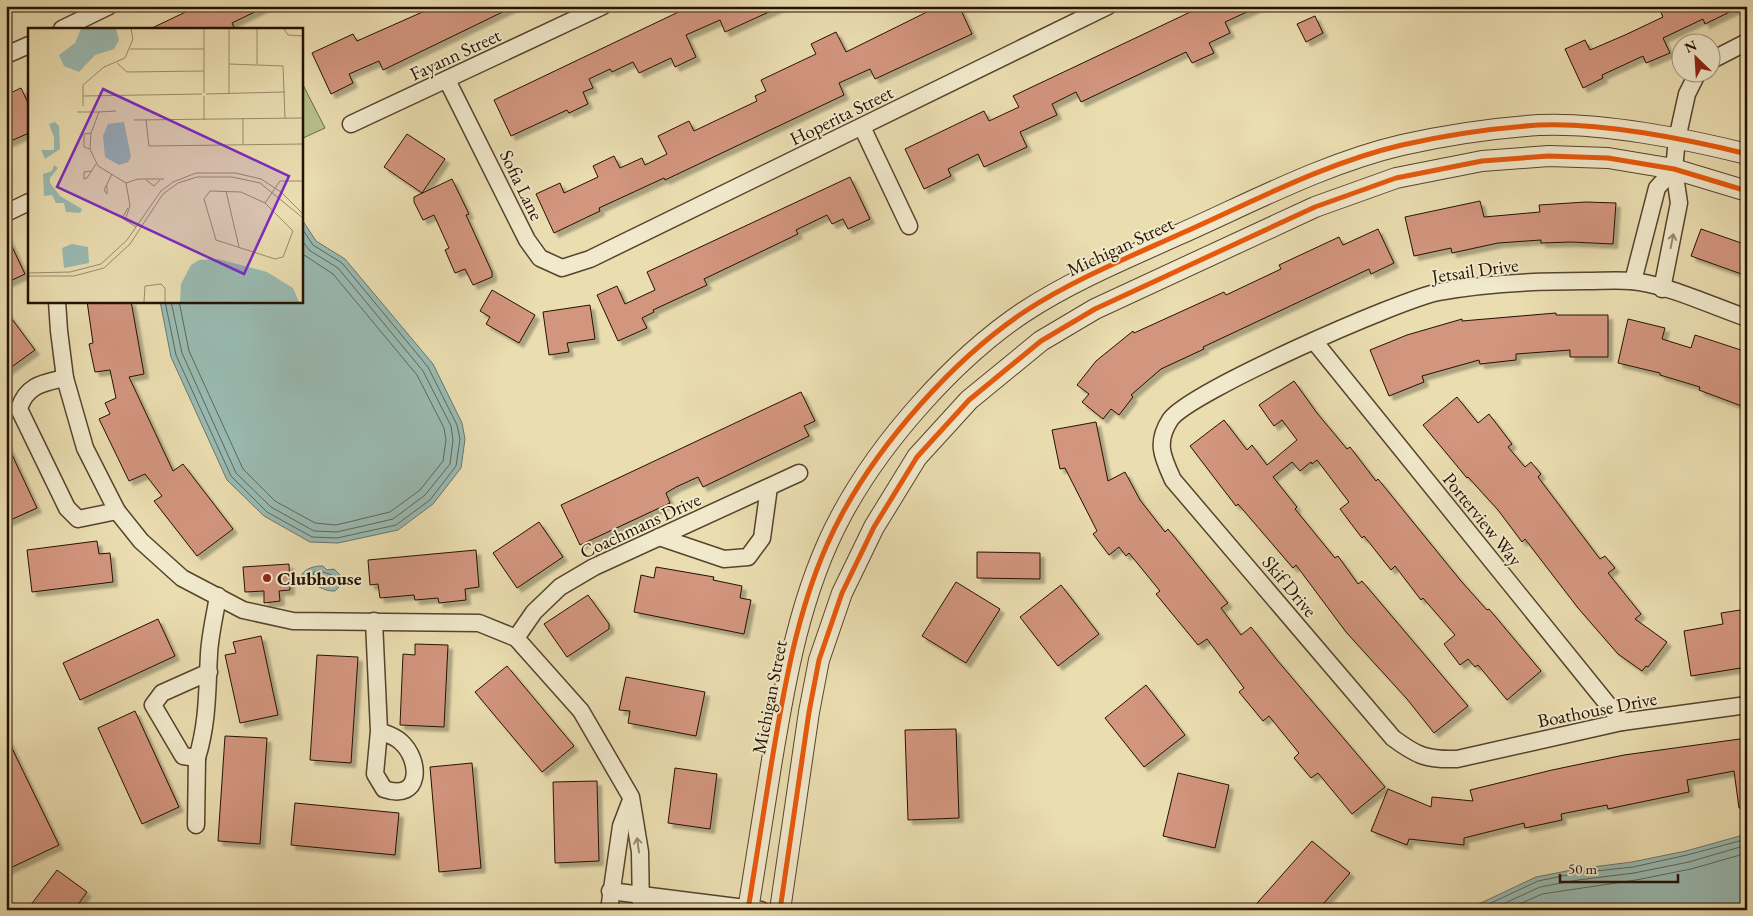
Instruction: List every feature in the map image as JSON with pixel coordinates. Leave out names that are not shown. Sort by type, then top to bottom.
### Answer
[{"type":"street","points":[[64,28],[109,6]]},
{"type":"street","name":"Fayann Street","points":[[351,124],[603,6]]},
{"type":"street","name":"Hoperita Street","points":[[590,259],[1108,6]]},
{"type":"street","points":[[1720,56],[1747,42]]},
{"type":"street","points":[[6,55],[28,44]]},
{"type":"street","name":"Sofia Lane","points":[[448,80],[527,240],[540,258],[562,268],[590,259]]},
{"type":"street","points":[[1662,289],[1679,203],[1674,169],[1677,139],[1686,94],[1693,82]]},
{"type":"street","name":"Michigan Street","points":[[753,909],[782,697],[798,629],[815,574],[841,516],[877,459],[925,399],[973,353],[1023,313],[1085,277],[1322,171],[1401,145],[1467,134],[1541,125],[1607,129],[1677,139],[1747,154]]},
{"type":"street","points":[[862,127],[909,226]]},
{"type":"street","points":[[780,910],[810,704],[819,660],[842,593],[874,527],[917,457],[976,394],[1041,341],[1096,309],[1314,207],[1396,178],[1482,161],[1549,156],[1608,158],[1674,169],[1747,191]]},
{"type":"street","points":[[1633,281],[1657,188],[1674,169]]},
{"type":"street","points":[[6,212],[28,202]]},
{"type":"street","name":"Jetsail Drive","points":[[1194,399],[1314,341],[1384,310],[1437,292],[1502,284],[1633,281],[1747,318]]},
{"type":"street","points":[[58,302],[59,331],[65,378],[85,448],[116,511],[141,541],[182,578],[243,610],[293,620],[479,623],[516,638],[580,711],[631,797],[640,852],[641,902]]},
{"type":"street","name":"Porterview Way","points":[[1314,341],[1622,722]]},
{"type":"street","points":[[65,378],[38,384],[22,397],[19,410],[63,501],[72,514],[78,519],[116,511]]},
{"type":"street","name":"Skif Drive","points":[[1194,399],[1170,419],[1162,438],[1161,455],[1173,480],[1393,738],[1414,754],[1433,760],[1457,760]]},
{"type":"street","name":"Coachmans Drive","points":[[516,638],[534,612],[560,587],[594,567],[799,473]]},
{"type":"street","points":[[659,537],[724,559],[748,557],[762,538],[769,487]]},
{"type":"street","points":[[196,825],[197,758],[203,738],[209,654],[218,596]]},
{"type":"street","points":[[374,621],[379,731]]},
{"type":"street","points":[[197,758],[183,756],[153,705],[162,692],[209,672]]},
{"type":"street","name":"Boathouse Drive","points":[[1457,760],[1622,722],[1747,706]]},
{"type":"street","points":[[609,910],[610,891],[621,826],[631,797]]},
{"type":"street","points":[[610,891],[641,902],[753,909]]},
{"type":"green space","points":[[302,83],[325,128],[302,139]]},
{"type":"water","points":[[302,220],[316,241],[345,259],[433,364],[462,423],[465,439],[461,468],[433,504],[398,530],[338,543],[310,542],[264,516],[227,480],[171,357],[160,302],[302,302]]},
{"type":"water","points":[[323,566],[327,570],[334,569],[341,576],[342,584],[335,591],[302,582],[302,574],[306,570]]},
{"type":"water","points":[[1747,834],[1747,910],[1466,910],[1536,877],[1577,869],[1632,862],[1686,851]]},
{"type":"building","points":[[198,6],[267,6],[232,23],[234,28],[152,28]]},
{"type":"building","points":[[436,6],[515,6],[383,70],[379,61],[349,74],[353,83],[331,94],[312,53],[353,34],[357,41]]},
{"type":"building","points":[[691,6],[782,6],[725,32],[720,20],[686,35],[696,57],[675,67],[671,58],[639,73],[633,62],[612,72],[610,69],[589,79],[593,88],[583,92],[588,104],[569,113],[567,110],[511,136],[494,100]]},
{"type":"building","points":[[939,6],[959,6],[972,34],[875,79],[870,69],[839,83],[844,95],[665,180],[664,178],[599,208],[600,211],[554,233],[536,194],[560,183],[564,193],[598,177],[593,166],[614,156],[620,168],[642,158],[645,165],[667,154],[658,136],[689,121],[694,131],[757,101],[755,96],[766,91],[761,80],[816,54],[811,44],[836,32],[846,52]]},
{"type":"building","points":[[1203,6],[1260,6],[1225,22],[1230,33],[1209,43],[1214,53],[1192,63],[1186,52],[1081,102],[1076,92],[1052,104],[1057,115],[1020,132],[1027,147],[984,167],[978,154],[948,169],[951,176],[924,189],[905,149],[984,111],[989,121],[1019,107],[1013,96]]},
{"type":"building","points":[[1658,6],[1742,6],[1705,24],[1703,19],[1676,32],[1670,32],[1670,35],[1663,38],[1670,53],[1646,63],[1643,56],[1602,75],[1603,78],[1583,88],[1565,49],[1585,40],[1590,50],[1663,17]]},
{"type":"building","points":[[1315,16],[1323,33],[1306,42],[1297,24]]},
{"type":"building","points":[[21,88],[28,103],[28,133],[6,143],[6,95]]},
{"type":"building","points":[[407,134],[445,159],[422,193],[384,167]]},
{"type":"building","points":[[850,177],[870,219],[848,229],[843,219],[832,224],[827,215],[796,230],[798,234],[704,279],[707,285],[653,310],[654,312],[642,318],[647,328],[618,341],[597,295],[617,286],[625,304],[655,290],[647,272]]},
{"type":"building","points":[[452,179],[469,214],[466,215],[492,272],[492,277],[473,285],[465,269],[455,273],[445,250],[449,248],[434,215],[423,220],[414,202],[414,197]]},
{"type":"building","points":[[1480,201],[1484,217],[1540,212],[1539,205],[1586,202],[1616,203],[1613,244],[1541,243],[1541,240],[1498,243],[1452,253],[1451,248],[1414,256],[1405,217]]},
{"type":"building","points":[[1378,229],[1394,263],[1371,274],[1369,269],[1203,347],[1204,349],[1161,369],[1131,395],[1133,397],[1119,415],[1111,409],[1103,419],[1082,402],[1089,394],[1077,385],[1096,361],[1133,331],[1134,333],[1224,292],[1226,295],[1281,269],[1279,265],[1339,237],[1343,245]]},
{"type":"building","points":[[1701,229],[1747,245],[1747,276],[1691,256]]},
{"type":"building","points":[[6,234],[25,274],[6,283]]},
{"type":"building","points":[[492,290],[535,315],[519,343],[486,324],[490,317],[480,311]]},
{"type":"building","points":[[87,302],[131,302],[144,374],[129,377],[173,471],[183,464],[233,529],[197,556],[154,501],[162,496],[145,474],[129,481],[99,419],[110,414],[105,403],[116,398],[110,370],[95,372],[89,344],[93,343]]},
{"type":"building","points":[[590,305],[595,339],[567,343],[569,352],[549,355],[543,312]]},
{"type":"building","points":[[6,311],[35,350],[6,371]]},
{"type":"building","points":[[1556,313],[1556,315],[1608,315],[1608,357],[1570,357],[1570,350],[1516,354],[1516,360],[1480,364],[1479,360],[1422,376],[1424,382],[1389,396],[1370,350],[1407,335],[1462,319],[1462,321]]},
{"type":"building","points":[[1628,319],[1665,328],[1662,339],[1691,348],[1695,335],[1747,352],[1747,408],[1699,390],[1700,387],[1660,375],[1660,373],[1618,363]]},
{"type":"building","points":[[1294,381],[1317,413],[1347,449],[1350,447],[1376,481],[1378,479],[1461,581],[1487,610],[1489,609],[1541,671],[1507,700],[1478,665],[1475,667],[1468,659],[1460,665],[1444,644],[1455,635],[1423,598],[1421,600],[1395,566],[1391,570],[1364,536],[1362,538],[1340,509],[1349,502],[1317,460],[1312,464],[1311,462],[1300,471],[1292,462],[1273,477],[1297,507],[1295,509],[1335,558],[1338,556],[1358,584],[1362,581],[1468,706],[1434,733],[1407,699],[1346,632],[1296,565],[1293,568],[1238,504],[1236,506],[1190,446],[1224,420],[1247,450],[1252,445],[1267,465],[1297,440],[1282,420],[1274,426],[1259,405]]},
{"type":"building","points":[[801,392],[815,421],[804,426],[809,436],[703,487],[698,477],[676,487],[666,493],[670,503],[580,545],[561,505]]},
{"type":"building","points":[[1457,397],[1478,423],[1489,414],[1512,444],[1508,447],[1525,467],[1531,462],[1541,474],[1538,477],[1600,559],[1605,556],[1615,568],[1608,573],[1641,614],[1635,619],[1667,642],[1648,667],[1646,666],[1642,671],[1618,654],[1578,608],[1525,539],[1522,542],[1498,510],[1467,478],[1423,425]]},
{"type":"building","points":[[1096,422],[1108,481],[1125,472],[1140,500],[1165,532],[1168,529],[1228,603],[1221,608],[1241,635],[1251,627],[1385,787],[1352,814],[1318,773],[1311,778],[1294,758],[1299,753],[1269,716],[1263,721],[1239,692],[1244,688],[1207,639],[1198,645],[1156,594],[1160,591],[1129,553],[1126,556],[1119,547],[1109,555],[1093,534],[1097,531],[1065,468],[1060,469],[1052,430]]},
{"type":"building","points":[[6,442],[37,508],[6,522]]},
{"type":"building","points":[[539,522],[563,557],[517,588],[493,553]]},
{"type":"building","points":[[97,541],[99,554],[110,553],[113,582],[32,592],[27,550]]},
{"type":"building","points":[[476,550],[479,587],[465,589],[466,600],[439,603],[438,598],[415,600],[414,595],[380,598],[378,584],[370,585],[368,560]]},
{"type":"building","points":[[977,552],[1040,553],[1040,579],[977,578]]},
{"type":"building","name":"Clubhouse","points":[[289,564],[290,590],[279,591],[280,601],[264,603],[264,591],[245,592],[243,567]]},
{"type":"building","points":[[656,567],[714,577],[713,580],[742,586],[740,598],[751,600],[744,634],[634,612],[641,575],[654,578]]},
{"type":"building","points":[[956,582],[1000,609],[966,663],[922,636]]},
{"type":"building","points":[[1061,585],[1099,634],[1058,666],[1020,617]]},
{"type":"building","points":[[588,595],[609,624],[609,629],[567,657],[544,624]]},
{"type":"building","points":[[1747,609],[1747,667],[1691,676],[1684,631],[1723,624],[1721,613]]},
{"type":"building","points":[[158,619],[175,656],[80,700],[63,663]]},
{"type":"building","points":[[261,636],[278,715],[240,723],[225,655],[236,653],[233,642]]},
{"type":"building","points":[[415,644],[448,645],[444,727],[400,725],[403,654],[415,655]]},
{"type":"building","points":[[317,655],[358,657],[351,763],[310,760]]},
{"type":"building","points":[[507,666],[574,746],[542,772],[475,692]]},
{"type":"building","points":[[626,677],[705,692],[696,736],[628,723],[630,711],[619,710]]},
{"type":"building","points":[[1146,685],[1185,735],[1144,767],[1105,718]]},
{"type":"building","points":[[135,711],[179,807],[142,824],[98,728]]},
{"type":"building","points":[[956,729],[959,818],[908,820],[905,730]]},
{"type":"building","points":[[6,736],[59,845],[6,870]]},
{"type":"building","points":[[225,736],[267,738],[260,844],[218,841]]},
{"type":"building","points":[[1747,738],[1747,808],[1739,808],[1734,771],[1687,780],[1689,792],[1608,809],[1607,805],[1561,814],[1562,820],[1525,828],[1524,823],[1464,838],[1464,845],[1409,839],[1407,845],[1371,831],[1388,789],[1431,807],[1432,797],[1473,801],[1470,790],[1552,770],[1624,755]]},
{"type":"building","points":[[472,763],[481,868],[439,872],[430,767]]},
{"type":"building","points":[[675,768],[717,774],[710,829],[668,823]]},
{"type":"building","points":[[1178,773],[1229,785],[1215,848],[1163,836]]},
{"type":"building","points":[[597,781],[599,861],[555,863],[553,782]]},
{"type":"building","points":[[295,803],[399,813],[395,855],[291,845]]},
{"type":"building","points":[[1312,841],[1350,873],[1318,910],[1251,910]]},
{"type":"building","points":[[57,870],[87,892],[74,910],[27,910]]},
{"type":"cycle path","points":[[748,910],[788,670],[805,606],[827,545],[857,488],[898,431],[946,377],[998,331],[1043,300],[1120,261],[1317,173],[1345,162],[1402,145],[1487,130],[1539,125],[1563,125],[1589,126],[1643,133],[1747,154]]},
{"type":"cycle path","points":[[780,910],[809,712],[819,660],[842,593],[874,527],[917,457],[969,400],[1041,341],[1095,309],[1315,207],[1396,178],[1482,161],[1549,156],[1608,158],[1674,169],[1747,191]]},
{"type":"place","name":"Clubhouse","points":[[267,578]]}]
